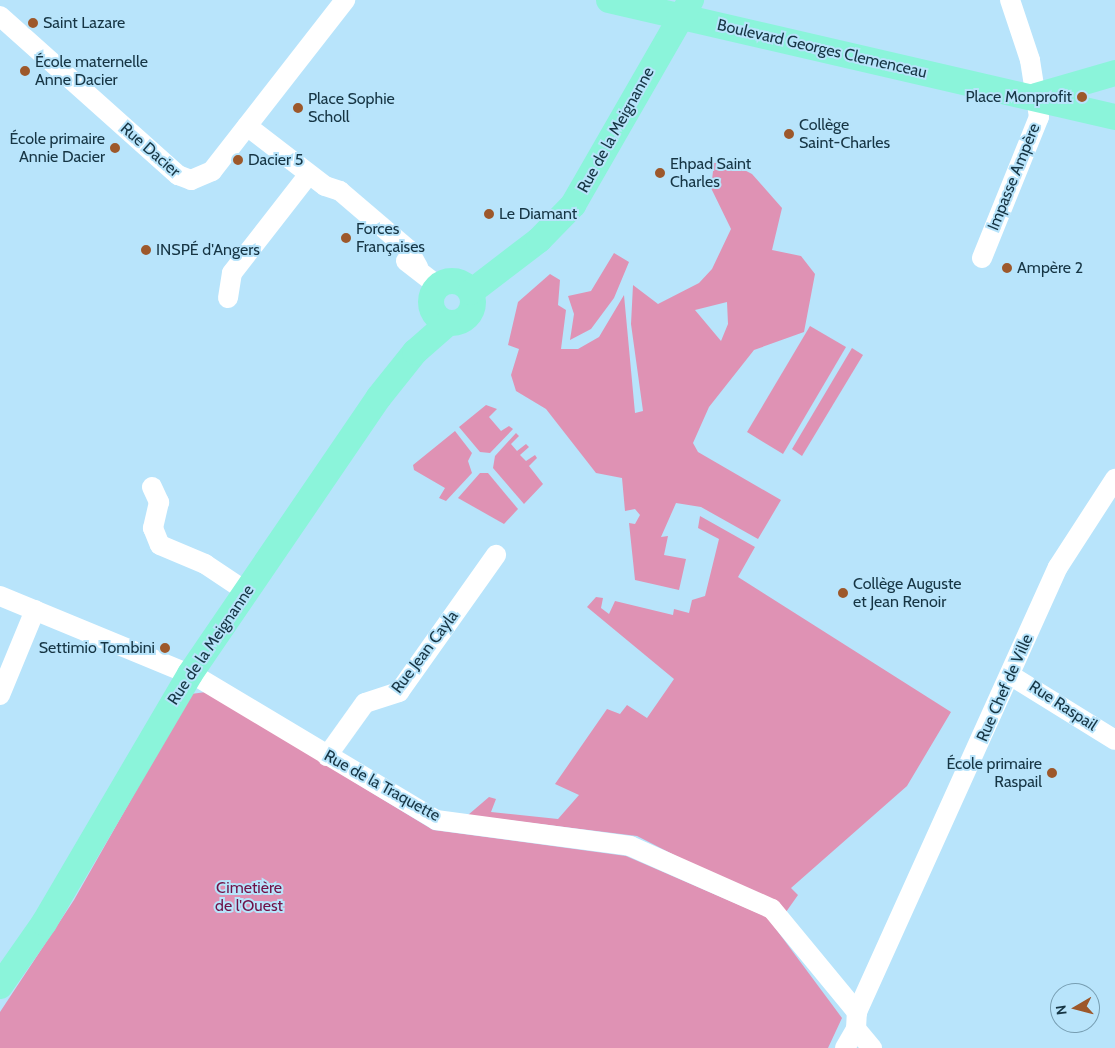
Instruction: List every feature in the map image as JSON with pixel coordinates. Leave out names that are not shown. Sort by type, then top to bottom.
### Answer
[{"type":"main road","name":"Boulevard Georges Clemenceau","points":[[609,0],[687,9],[1036,96]]},
{"type":"main road","name":"Rue de la Meignanne","points":[[471,292],[539,240],[574,205],[591,181],[661,48],[687,9]]},
{"type":"main road","points":[[1036,96],[1115,73]]},
{"type":"main road","points":[[1036,96],[1115,117]]},
{"type":"main road","points":[[459,282],[471,292],[471,313],[458,323],[440,307],[459,282]]},
{"type":"main road","name":"Rue de la Meignanne","points":[[0,962],[40,903],[182,669],[240,588],[372,382],[440,307]]},
{"type":"main road","name":"Rue de la Meignanne","points":[[0,986],[44,923],[182,669]]},
{"type":"street","name":"Rue Dacier","points":[[0,16],[178,175],[191,180],[212,171],[345,0]]},
{"type":"street","name":"Impasse Ampère","points":[[982,258],[1038,121],[1030,60],[1010,0]]},
{"type":"street","points":[[247,126],[317,180],[402,259],[418,267],[440,307]]},
{"type":"street","points":[[228,298],[232,274],[317,180]]},
{"type":"street","name":"Rue Chef de Ville","points":[[846,1048],[856,1021],[1058,567],[1115,480]]},
{"type":"street","points":[[152,487],[158,502],[153,528],[160,545],[240,588]]},
{"type":"street","name":"Rue Jean Cayla","points":[[327,756],[365,703],[399,692],[496,555]]},
{"type":"street","name":"Rue de la Traquette","points":[[0,596],[182,669],[436,820],[630,846],[772,909],[843,1001],[872,1048]]},
{"type":"street","points":[[0,695],[35,610]]},
{"type":"street","name":"Rue Raspail","points":[[1010,675],[1115,740]]},
{"type":"green space","points":[[714,163],[731,163],[752,174],[782,208],[772,250],[801,256],[815,274],[804,332],[754,350],[709,407],[693,443],[698,452],[781,500],[758,539],[701,507],[676,503],[661,537],[668,536],[664,555],[686,559],[679,590],[635,580],[629,523],[635,524],[640,515],[635,509],[625,511],[622,478],[596,473],[546,409],[516,391],[511,375],[519,349],[508,345],[518,302],[550,274],[560,280],[558,305],[566,310],[561,349],[578,349],[599,337],[624,295],[635,413],[643,411],[631,324],[633,285],[658,304],[699,283],[712,269],[731,229],[711,188]],"holes":[[[727,302],[728,324],[721,341],[695,310]]]},
{"type":"green space","points":[[614,253],[629,262],[614,298],[591,329],[570,340],[574,314],[568,296],[591,291]]},
{"type":"green space","points":[[810,326],[846,347],[783,454],[747,432]]},
{"type":"green space","points":[[852,348],[863,355],[802,456],[792,449]]},
{"type":"green space","points":[[486,405],[497,409],[489,417],[501,431],[509,426],[513,429],[490,453],[480,452],[459,427]]},
{"type":"green space","points":[[455,431],[472,453],[468,461],[472,473],[446,501],[439,498],[445,488],[414,470],[413,465]]},
{"type":"green space","points":[[516,433],[519,436],[511,444],[517,451],[526,444],[529,447],[520,455],[526,461],[535,455],[537,458],[529,466],[543,484],[524,504],[493,468],[495,456]]},
{"type":"green space","points":[[480,473],[488,473],[518,509],[504,524],[458,498]]},
{"type":"green space","points":[[700,516],[755,547],[738,577],[951,712],[907,786],[791,888],[798,895],[786,912],[637,836],[468,815],[489,797],[496,799],[491,812],[558,819],[579,795],[555,784],[607,709],[620,714],[627,705],[647,718],[674,679],[587,607],[596,597],[603,598],[601,608],[609,614],[615,601],[673,615],[674,609],[689,613],[692,600],[705,596],[719,539],[698,528]]},
{"type":"green space","name":"Cimetière de l'Ouest","points":[[206,692],[433,830],[626,856],[767,917],[842,1018],[828,1048],[0,1048],[0,1012],[74,900],[191,694]]},
{"type":"place","name":"Saint Lazare","points":[[33,23]]},
{"type":"place","name":"École maternelle Anne Dacier","points":[[25,71]]},
{"type":"place","name":"Place Monprofit","points":[[1082,97]]},
{"type":"place","name":"Place Sophie Scholl","points":[[298,108]]},
{"type":"place","name":"Collège Saint-Charles","points":[[789,134]]},
{"type":"place","name":"École primaire Annie Dacier","points":[[115,148]]},
{"type":"place","name":"Dacier 5","points":[[238,160]]},
{"type":"place","name":"Ehpad Saint Charles","points":[[660,173]]},
{"type":"place","name":"Le Diamant","points":[[489,214]]},
{"type":"place","name":"Forces Françaises","points":[[346,238]]},
{"type":"place","name":"INSPÉ d'Angers","points":[[146,250]]},
{"type":"place","name":"Ampère 2","points":[[1007,268]]},
{"type":"place","name":"Collège Auguste et Jean Renoir","points":[[843,593]]},
{"type":"place","name":"Settimio Tombini","points":[[165,648]]},
{"type":"place","name":"École primaire Raspail","points":[[1052,773]]}]
